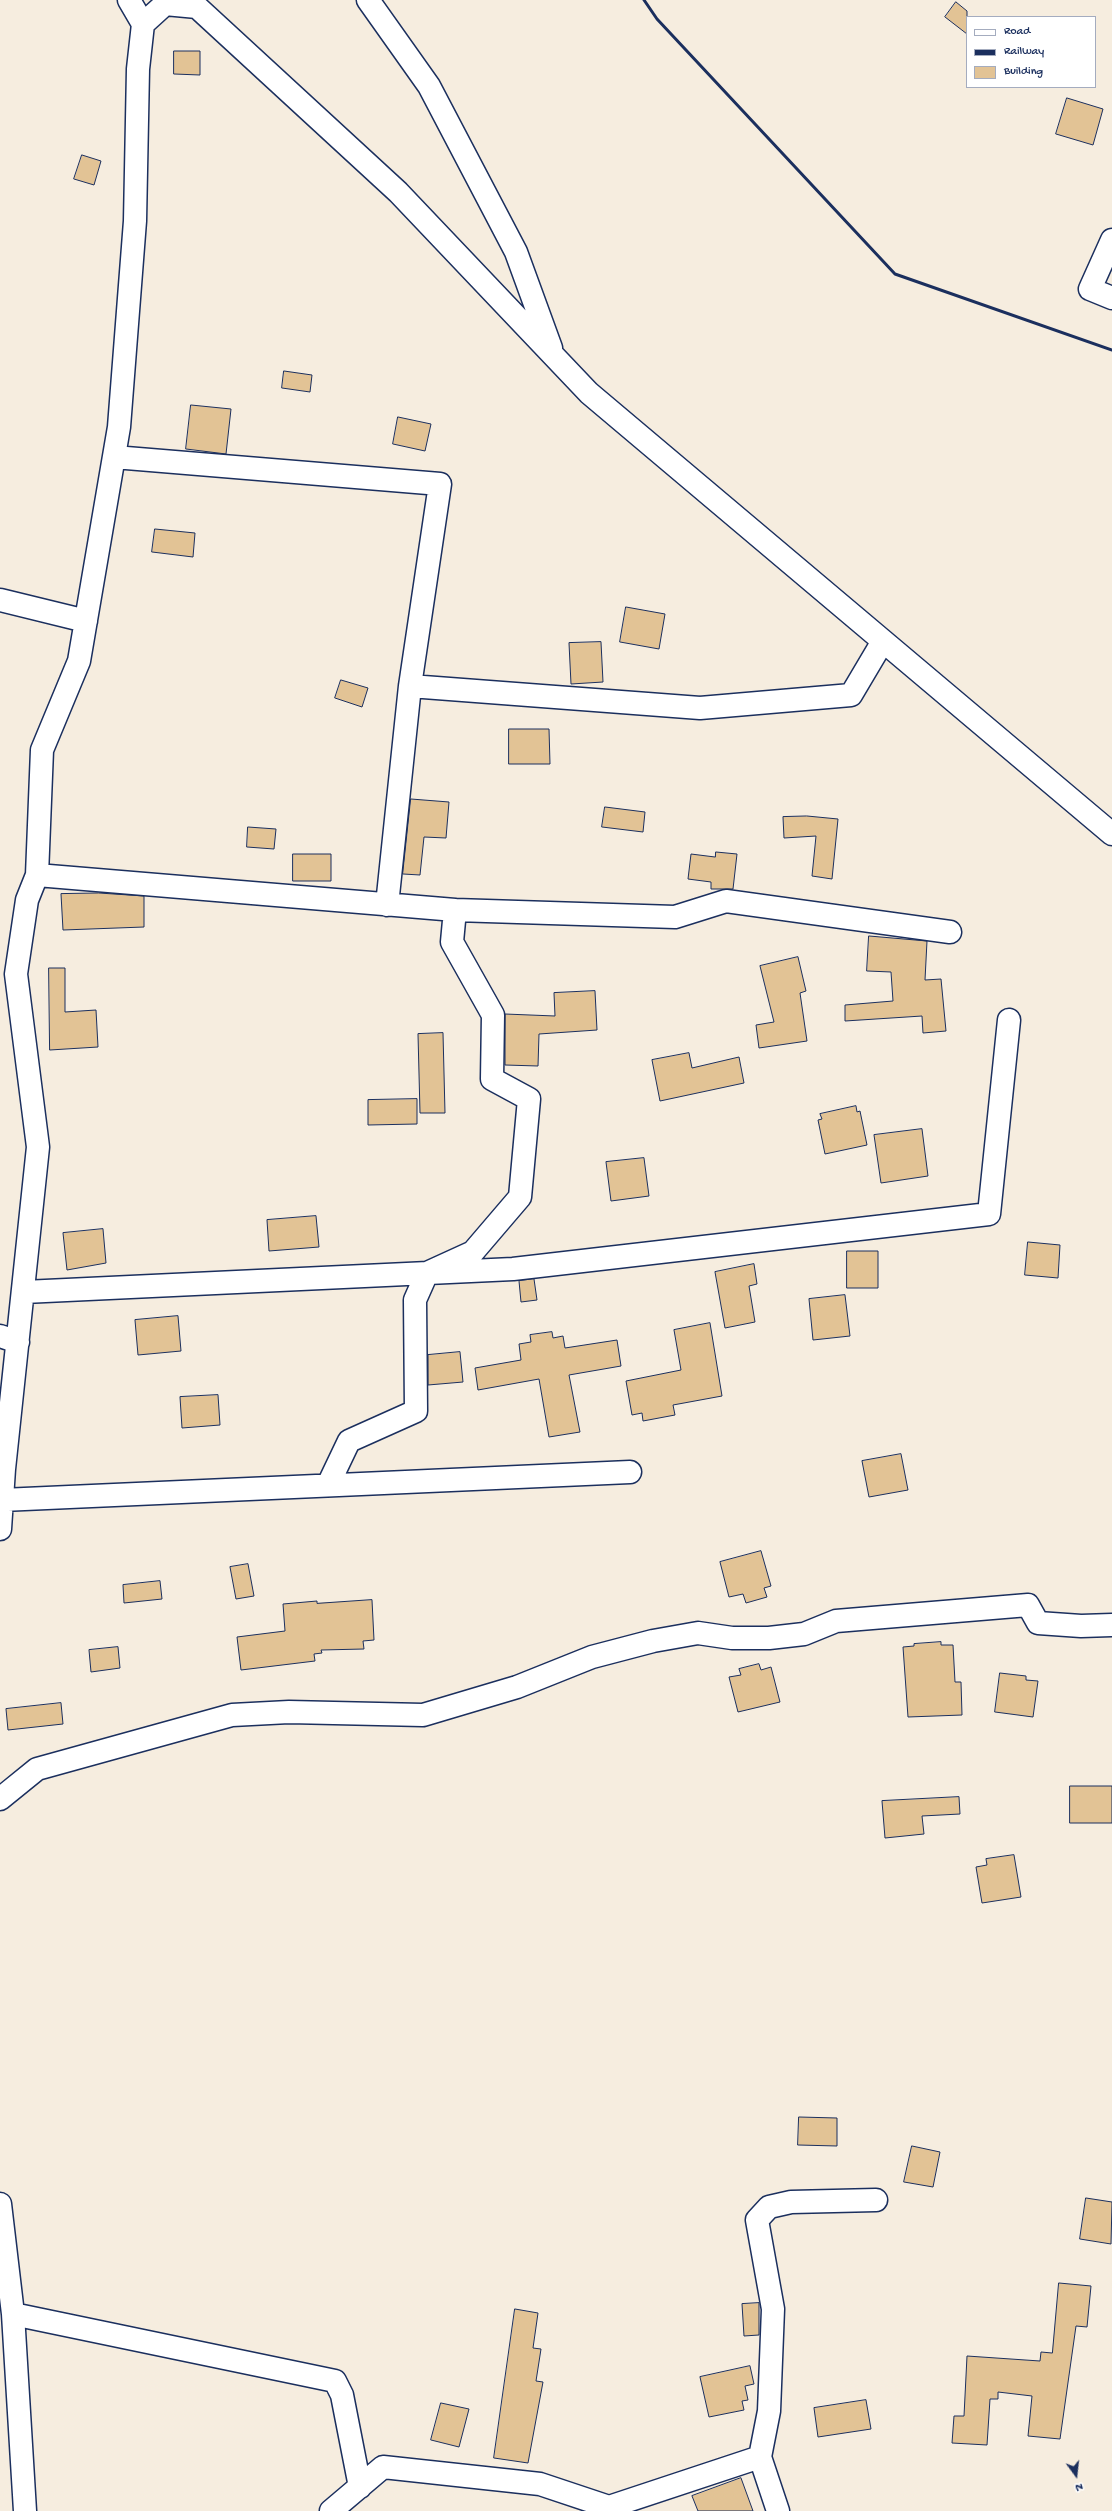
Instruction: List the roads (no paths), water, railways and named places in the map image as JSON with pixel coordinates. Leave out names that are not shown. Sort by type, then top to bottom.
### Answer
[{"type":"street","points":[[129,0],[143,24]]},
{"type":"street","points":[[0,1529],[9,1339],[24,1292],[38,1147],[16,974],[27,900],[37,875],[42,750],[79,661],[119,427],[135,221],[138,69],[143,24],[150,0]]},
{"type":"street","points":[[368,0],[429,86],[516,252],[554,356]]},
{"type":"street","points":[[143,24],[165,4],[197,7],[398,192],[589,393],[1112,834]]},
{"type":"street","points":[[1112,240],[1090,289],[1112,298]]},
{"type":"street","points":[[114,457],[440,484],[410,686],[387,905]]},
{"type":"street","points":[[0,600],[86,621]]},
{"type":"street","points":[[410,686],[700,708],[851,695],[883,641]]},
{"type":"street","points":[[37,875],[455,910],[675,916],[726,901],[950,932]]},
{"type":"street","points":[[328,1485],[349,1441],[416,1411],[415,1300],[427,1273],[473,1252],[520,1197],[529,1099],[492,1079],[493,1015],[452,942],[455,910]]},
{"type":"street","points":[[24,1292],[513,1269],[989,1214],[1009,1020]]},
{"type":"street","points":[[2,1500],[630,1472]]},
{"type":"street","points":[[0,1799],[37,1769],[232,1715],[289,1712],[423,1715],[510,1689],[592,1657],[653,1641],[698,1633],[732,1638],[769,1638],[804,1634],[836,1621],[1028,1605],[1038,1623],[1081,1626],[1112,1625]]},
{"type":"street","points":[[778,2511],[760,2458],[769,2411],[773,2310],[757,2220],[769,2207],[791,2202],[876,2200]]},
{"type":"street","points":[[0,2204],[13,2314],[25,2511]]},
{"type":"street","points":[[13,2314],[335,2381],[342,2395],[360,2487]]},
{"type":"street","points":[[331,2511],[383,2467],[540,2484],[609,2507],[760,2458]]},
{"type":"railway","points":[[644,0],[657,19],[895,274],[1112,350]]}]
